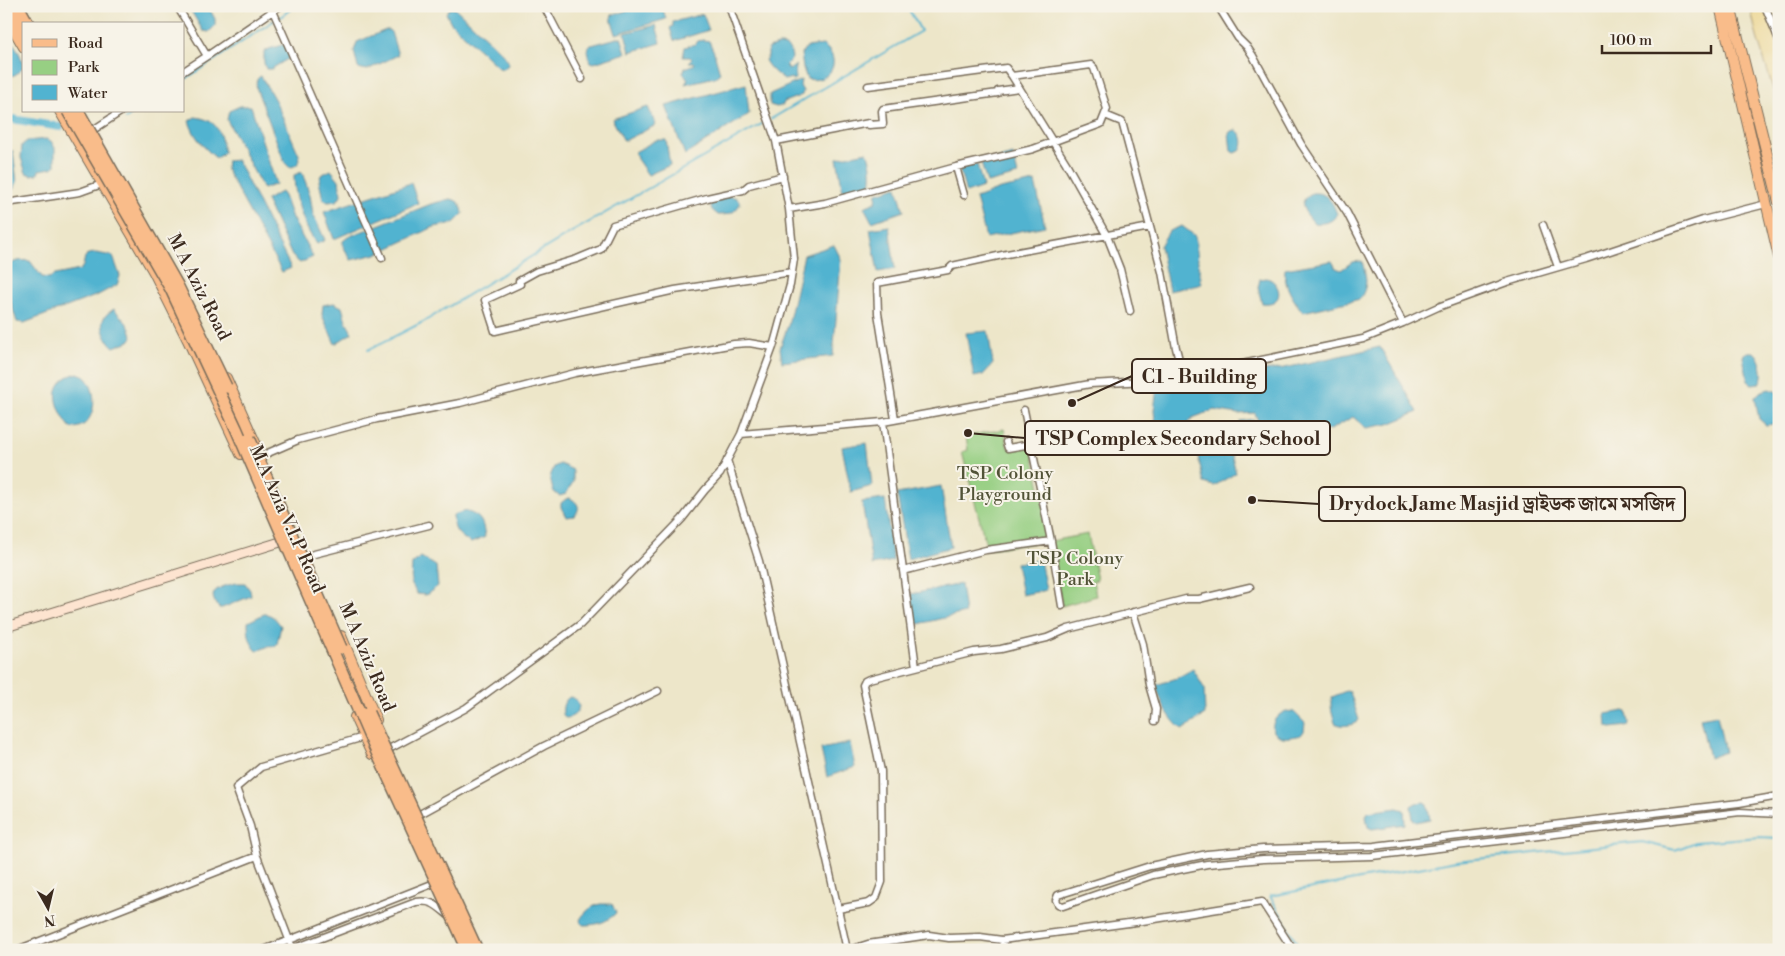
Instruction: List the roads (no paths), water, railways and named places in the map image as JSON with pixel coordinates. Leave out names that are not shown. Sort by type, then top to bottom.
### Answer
[{"type":"highway","points":[[7,6],[22,32]]},
{"type":"highway","points":[[18,6],[27,22]]},
{"type":"highway","points":[[69,112],[170,289],[232,419],[370,737],[468,950]]},
{"type":"highway","points":[[81,112],[182,293],[290,531],[370,718],[477,950]]},
{"type":"main road","points":[[22,6],[31,22]]},
{"type":"main road","points":[[1720,6],[1779,266]]},
{"type":"main road","points":[[1730,6],[1778,197]]},
{"type":"main road","points":[[6,16],[22,44]]},
{"type":"main road","name":"M.A Azia V.I.P Road","points":[[61,112],[154,272],[184,331],[281,543],[364,738],[463,950]]},
{"type":"main road","name":"M A Aziz Road","points":[[81,112],[93,130],[181,283],[298,537],[389,749],[482,950]]},
{"type":"main road","points":[[1769,219],[1779,257]]},
{"type":"street","points":[[176,6],[207,56]]},
{"type":"street","points":[[185,70],[280,6]]},
{"type":"street","points":[[544,6],[582,79]]},
{"type":"street","points":[[389,749],[466,708],[581,624],[682,519],[720,474],[741,434],[773,347],[790,285],[794,259],[789,209],[776,140],[729,6]]},
{"type":"street","points":[[1218,6],[1238,38],[1254,56],[1301,144],[1347,213],[1403,323]]},
{"type":"street","points":[[1765,6],[1779,40]]},
{"type":"street","points":[[274,11],[382,258]]},
{"type":"street","points":[[789,209],[826,204],[956,167],[1033,149],[1100,124],[1108,109],[1091,64],[1012,76]]},
{"type":"street","points":[[868,86],[1006,68],[1053,142],[1107,236],[1120,270],[1130,311]]},
{"type":"street","points":[[776,140],[869,123],[869,125],[883,124],[882,111],[884,109],[998,93],[998,91],[1019,88]]},
{"type":"street","points":[[93,130],[120,112]]},
{"type":"street","points":[[1105,115],[1122,122],[1162,272],[1183,375]]},
{"type":"street","points":[[956,167],[964,195]]},
{"type":"street","points":[[783,176],[749,184],[742,190],[613,225],[601,249],[577,259],[537,271],[519,281],[520,284],[485,300],[495,331],[675,290],[792,272]]},
{"type":"street","points":[[6,203],[80,192],[102,184]]},
{"type":"street","points":[[741,434],[883,422],[1090,384],[1146,381],[1183,375],[1363,339],[1438,307],[1507,282],[1702,220],[1766,204]]},
{"type":"street","points":[[1543,225],[1558,267]]},
{"type":"street","points":[[895,420],[878,313],[877,283],[948,270],[952,266],[1007,254],[1150,227]]},
{"type":"street","points":[[261,456],[298,440],[345,427],[460,403],[575,373],[734,344],[749,343],[773,347]]},
{"type":"street","points":[[1024,410],[1051,541],[1062,606]]},
{"type":"street","points":[[883,422],[916,667]]},
{"type":"street","points":[[1006,442],[1008,448],[1031,444]]},
{"type":"street","points":[[727,460],[759,562],[848,950],[868,944],[929,935],[949,938],[980,937],[1002,940],[1136,922],[1262,902],[1294,950]]},
{"type":"street","points":[[306,556],[429,525]]},
{"type":"street","points":[[6,627],[298,537]]},
{"type":"street","points":[[903,570],[986,550],[1051,541]]},
{"type":"street","points":[[838,909],[869,903],[876,898],[882,882],[881,771],[863,685],[865,681],[974,652],[1001,649],[1047,638],[1068,629],[1133,612],[1186,599],[1199,599],[1250,586]]},
{"type":"street","points":[[1133,612],[1143,644],[1149,685],[1156,709],[1155,722]]},
{"type":"street","points":[[420,814],[544,746],[658,691]]},
{"type":"street","points":[[364,738],[261,767],[236,788],[250,826],[257,856],[292,949],[416,902],[426,901],[436,904],[448,915]]},
{"type":"street","points":[[1779,796],[1740,803],[1374,846],[1263,849],[1207,854],[1150,866],[1058,894],[1056,900],[1058,904],[1063,906],[1153,875],[1207,864],[1263,859],[1372,856],[1740,812],[1779,814]]},
{"type":"street","points":[[18,950],[257,856]]},
{"type":"street","points":[[264,950],[449,877]]},
{"type":"street","points":[[1002,940],[1004,950]]},
{"type":"water","points":[[188,6],[208,6],[215,19],[215,26],[209,32],[203,31]]},
{"type":"water","points":[[643,6],[662,6],[666,19],[616,34],[611,18],[612,15]]},
{"type":"water","points":[[450,8],[456,9],[503,54],[508,61],[508,65],[503,69],[499,68],[451,23],[446,13]]},
{"type":"water","points":[[703,14],[709,30],[674,41],[670,28],[673,26],[673,22]]},
{"type":"water","points":[[656,25],[661,43],[630,52],[625,33]]},
{"type":"water","points":[[386,30],[391,32],[398,55],[367,70],[358,68],[354,51],[357,42]]},
{"type":"water","points":[[6,32],[21,58],[22,69],[11,76],[6,75]]},
{"type":"water","points":[[621,37],[626,53],[594,63],[591,62],[587,51],[588,46]]},
{"type":"water","points":[[703,40],[709,41],[720,73],[715,77],[685,84],[688,79],[683,73],[685,68],[695,64],[694,62],[689,62],[692,59],[690,57],[683,57],[685,47]]},
{"type":"water","points":[[285,44],[291,57],[271,69],[266,69],[264,52]]},
{"type":"water","points":[[779,45],[785,46],[790,50],[792,58],[786,65],[789,70],[796,65],[795,79],[784,80],[771,69],[765,60],[768,56],[768,48]]},
{"type":"water","points":[[823,45],[833,57],[832,70],[822,78],[815,80],[807,79],[801,54],[807,47]]},
{"type":"water","points":[[261,76],[276,102],[299,155],[300,160],[294,166],[289,167],[285,163],[257,90],[257,80]]},
{"type":"water","points":[[801,80],[802,95],[777,107],[770,105],[770,94]]},
{"type":"water","points":[[746,84],[749,114],[685,155],[666,106]]},
{"type":"water","points":[[240,106],[251,106],[276,184],[263,189],[227,120],[229,111]]},
{"type":"water","points":[[648,107],[656,125],[624,141],[612,119]]},
{"type":"water","points":[[195,117],[214,124],[219,133],[224,153],[216,158],[200,142],[189,121]]},
{"type":"water","points":[[1236,130],[1242,137],[1243,142],[1240,151],[1234,153],[1231,151],[1229,133]]},
{"type":"water","points":[[46,139],[51,141],[55,148],[55,166],[39,170],[38,174],[31,175],[26,173],[21,158],[22,145],[27,141]]},
{"type":"water","points":[[656,140],[666,140],[670,165],[648,175],[637,159],[635,152]]},
{"type":"water","points":[[6,149],[13,151],[17,182],[14,189],[6,191]]},
{"type":"water","points":[[867,152],[871,169],[870,187],[843,192],[837,158]]},
{"type":"water","points":[[1013,155],[1018,175],[987,183],[981,163]]},
{"type":"water","points":[[237,160],[291,268],[282,272],[226,169],[227,161]]},
{"type":"water","points":[[977,164],[983,187],[966,193],[959,168]]},
{"type":"water","points":[[331,170],[339,180],[341,195],[337,201],[328,202],[323,199],[319,181],[321,175]]},
{"type":"water","points":[[302,172],[310,195],[313,214],[325,240],[317,244],[304,221],[296,193],[294,175]]},
{"type":"water","points":[[1035,182],[1045,226],[986,238],[976,198],[1000,189]]},
{"type":"water","points":[[411,183],[418,203],[334,239],[324,212]]},
{"type":"water","points":[[897,187],[904,211],[872,222],[864,207],[876,202],[877,193]]},
{"type":"water","points":[[281,192],[292,218],[313,257],[300,263],[292,256],[266,200]]},
{"type":"water","points":[[1312,193],[1322,194],[1331,201],[1337,214],[1333,219],[1324,223],[1314,223],[1303,208],[1304,200]]},
{"type":"water","points":[[729,196],[739,200],[740,204],[733,212],[718,215],[712,210],[710,203],[717,198]]},
{"type":"water","points":[[450,199],[458,202],[463,211],[463,214],[454,223],[434,227],[376,254],[351,260],[343,246],[343,241],[348,237],[431,204]]},
{"type":"water","points":[[889,226],[895,269],[878,272],[870,229]]},
{"type":"water","points":[[1182,226],[1195,236],[1201,284],[1169,291],[1160,246],[1169,231]]},
{"type":"water","points":[[834,245],[841,259],[833,356],[782,362],[780,348],[788,325],[804,255]]},
{"type":"water","points":[[96,253],[113,256],[120,276],[117,285],[98,295],[24,323],[17,322],[6,278],[8,267],[12,263],[30,261],[42,277],[49,278],[80,270],[85,257],[88,254]]},
{"type":"water","points":[[1332,261],[1336,268],[1341,270],[1352,262],[1362,261],[1366,280],[1365,289],[1360,299],[1303,312],[1290,292],[1285,269]]},
{"type":"water","points":[[1267,278],[1276,284],[1279,293],[1275,301],[1262,303],[1258,288],[1260,279]]},
{"type":"water","points":[[334,303],[342,307],[352,333],[335,344],[322,315],[323,305]]},
{"type":"water","points":[[114,309],[128,325],[132,337],[129,341],[114,347],[106,338],[102,326],[105,317]]},
{"type":"water","points":[[988,331],[993,364],[983,375],[974,377],[966,333]]},
{"type":"water","points":[[1380,347],[1418,412],[1389,424],[1366,428],[1353,417],[1330,430],[1299,434],[1271,448],[1265,441],[1255,413],[1238,414],[1214,410],[1192,418],[1179,435],[1176,453],[1168,457],[1158,445],[1154,411],[1157,387],[1285,368]]},
{"type":"water","points":[[1748,352],[1754,352],[1760,363],[1762,376],[1760,383],[1752,384],[1748,381],[1743,357]]},
{"type":"water","points":[[78,373],[91,385],[94,404],[92,414],[87,421],[80,427],[71,428],[61,412],[56,396],[61,382]]},
{"type":"water","points":[[1769,389],[1777,392],[1779,423],[1766,425],[1759,419],[1755,397],[1760,392]]},
{"type":"water","points":[[1254,419],[1258,443],[1246,447],[1240,421]]},
{"type":"water","points":[[1225,429],[1236,473],[1214,486],[1204,483],[1193,434]]},
{"type":"water","points":[[867,443],[872,486],[851,492],[842,447]]},
{"type":"water","points":[[560,464],[573,470],[573,482],[566,494],[559,496],[553,491],[550,477],[554,467]]},
{"type":"water","points":[[941,486],[951,547],[908,559],[897,494]]},
{"type":"water","points":[[570,498],[577,504],[578,509],[574,516],[566,517],[561,503]]},
{"type":"water","points":[[885,499],[893,561],[872,565],[862,502]]},
{"type":"water","points":[[465,511],[478,517],[485,537],[471,543],[457,532],[453,515]]},
{"type":"water","points":[[421,557],[436,566],[438,586],[426,595],[417,594],[411,583],[412,564]]},
{"type":"water","points":[[1040,560],[1046,590],[1022,595],[1016,563]]},
{"type":"water","points":[[236,583],[245,583],[250,590],[251,596],[219,608],[213,597],[216,590]]},
{"type":"water","points":[[961,584],[965,613],[914,625],[911,594]]},
{"type":"water","points":[[264,614],[274,617],[281,626],[277,644],[257,651],[252,645],[248,622]]},
{"type":"water","points":[[1193,669],[1204,688],[1205,715],[1182,730],[1166,709],[1156,685],[1177,678]]},
{"type":"water","points":[[1346,691],[1350,692],[1359,720],[1351,725],[1335,723],[1331,704],[1332,697]]},
{"type":"water","points":[[570,697],[575,699],[579,705],[574,715],[566,718],[563,714],[563,706]]},
{"type":"water","points":[[1286,711],[1294,712],[1305,723],[1304,731],[1301,735],[1283,737],[1273,732],[1275,719]]},
{"type":"water","points":[[1627,712],[1628,726],[1607,727],[1606,714]]},
{"type":"water","points":[[1717,715],[1725,752],[1709,758],[1700,718]]},
{"type":"water","points":[[850,743],[855,767],[827,777],[821,749]]},
{"type":"water","points":[[1424,802],[1427,804],[1430,819],[1416,822],[1413,819],[1411,806]]},
{"type":"water","points":[[1397,808],[1404,810],[1405,824],[1372,829],[1368,827],[1366,816],[1368,812]]},
{"type":"water","points":[[600,904],[612,904],[616,913],[601,923],[583,925],[580,920],[584,914]]},
{"type":"waterway","points":[[279,18],[295,6]]},
{"type":"waterway","points":[[771,119],[921,31],[907,6]]},
{"type":"waterway","points":[[185,79],[275,20]]},
{"type":"waterway","points":[[126,119],[136,112]]},
{"type":"waterway","points":[[6,118],[60,127]]},
{"type":"waterway","points":[[368,350],[425,321],[570,233],[767,121]]},
{"type":"waterway","points":[[1301,950],[1270,896],[1456,861],[1642,842],[1675,850],[1696,842],[1760,837],[1779,838]]},
{"type":"place","name":"C1 - Building","points":[[1072,403]]},
{"type":"place","name":"TSP Complex Secondary School","points":[[968,433]]},
{"type":"place","name":"Drydock Jame Masjid ড্রাইডক জামে মসজিদ","points":[[1252,500]]},
{"type":"park label","name":"TSP Colony Playground","points":[[1005,483]]},
{"type":"park label","name":"TSP Colony Park","points":[[1075,568]]}]
